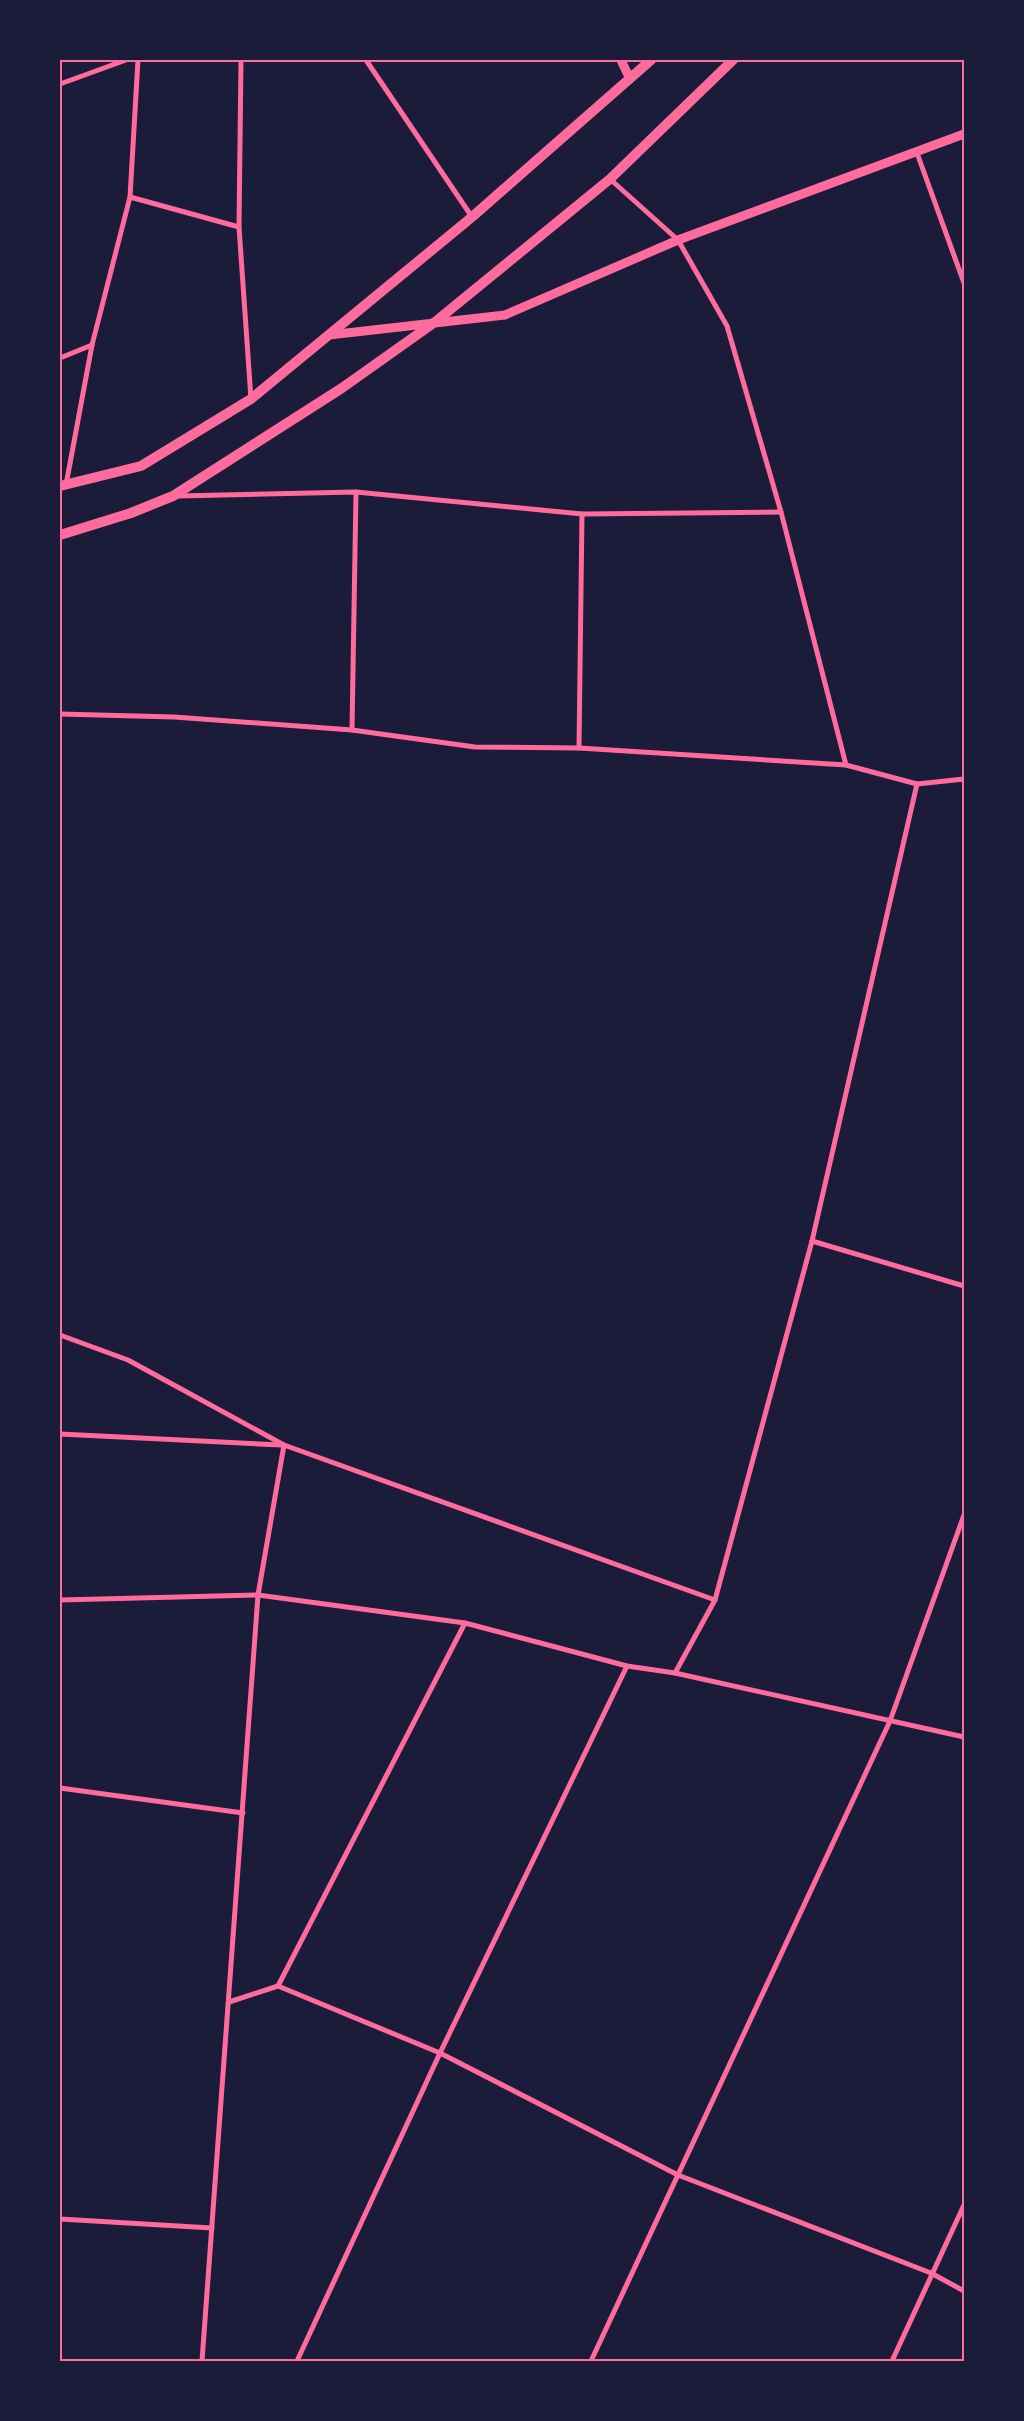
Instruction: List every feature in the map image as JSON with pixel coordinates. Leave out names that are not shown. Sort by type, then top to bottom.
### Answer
[{"type":"main road","points":[[63,486],[141,466],[251,399],[472,217],[651,60]]},
{"type":"main road","points":[[60,535],[131,513],[173,496],[342,388],[435,322],[610,178],[733,60]]},
{"type":"street","points":[[60,84],[126,60]]},
{"type":"street","points":[[63,486],[92,345],[130,196],[138,60]]},
{"type":"street","points":[[241,60],[239,227],[251,399]]},
{"type":"street","points":[[366,60],[472,217]]},
{"type":"street","points":[[621,60],[630,79]]},
{"type":"street","points":[[329,335],[505,315],[678,240],[964,134]]},
{"type":"street","points":[[917,153],[964,284]]},
{"type":"street","points":[[610,178],[678,240],[727,326],[781,512],[846,765]]},
{"type":"street","points":[[130,196],[239,227]]},
{"type":"street","points":[[60,358],[92,345]]},
{"type":"street","points":[[173,496],[356,492],[582,514],[781,512]]},
{"type":"street","points":[[352,730],[356,492]]},
{"type":"street","points":[[579,748],[582,514]]},
{"type":"street","points":[[60,714],[174,717],[352,730],[475,747],[579,748],[846,765],[917,784],[964,779]]},
{"type":"street","points":[[675,1673],[715,1600],[812,1241],[917,784]]},
{"type":"street","points":[[812,1241],[964,1286]]},
{"type":"street","points":[[60,1335],[128,1360],[284,1445],[715,1600]]},
{"type":"street","points":[[60,1434],[284,1445]]},
{"type":"street","points":[[202,2361],[258,1595],[284,1445]]},
{"type":"street","points":[[590,2361],[890,1721],[964,1515]]},
{"type":"street","points":[[60,1600],[258,1595],[465,1623],[627,1666],[675,1673],[964,1737]]},
{"type":"street","points":[[278,1986],[465,1623]]},
{"type":"street","points":[[297,2361],[440,2052],[627,1666]]},
{"type":"street","points":[[60,1788],[243,1813]]},
{"type":"street","points":[[228,2002],[278,1986],[440,2052],[678,2175],[931,2273],[964,2291]]},
{"type":"street","points":[[892,2361],[964,2205]]},
{"type":"street","points":[[60,2219],[212,2228]]}]
